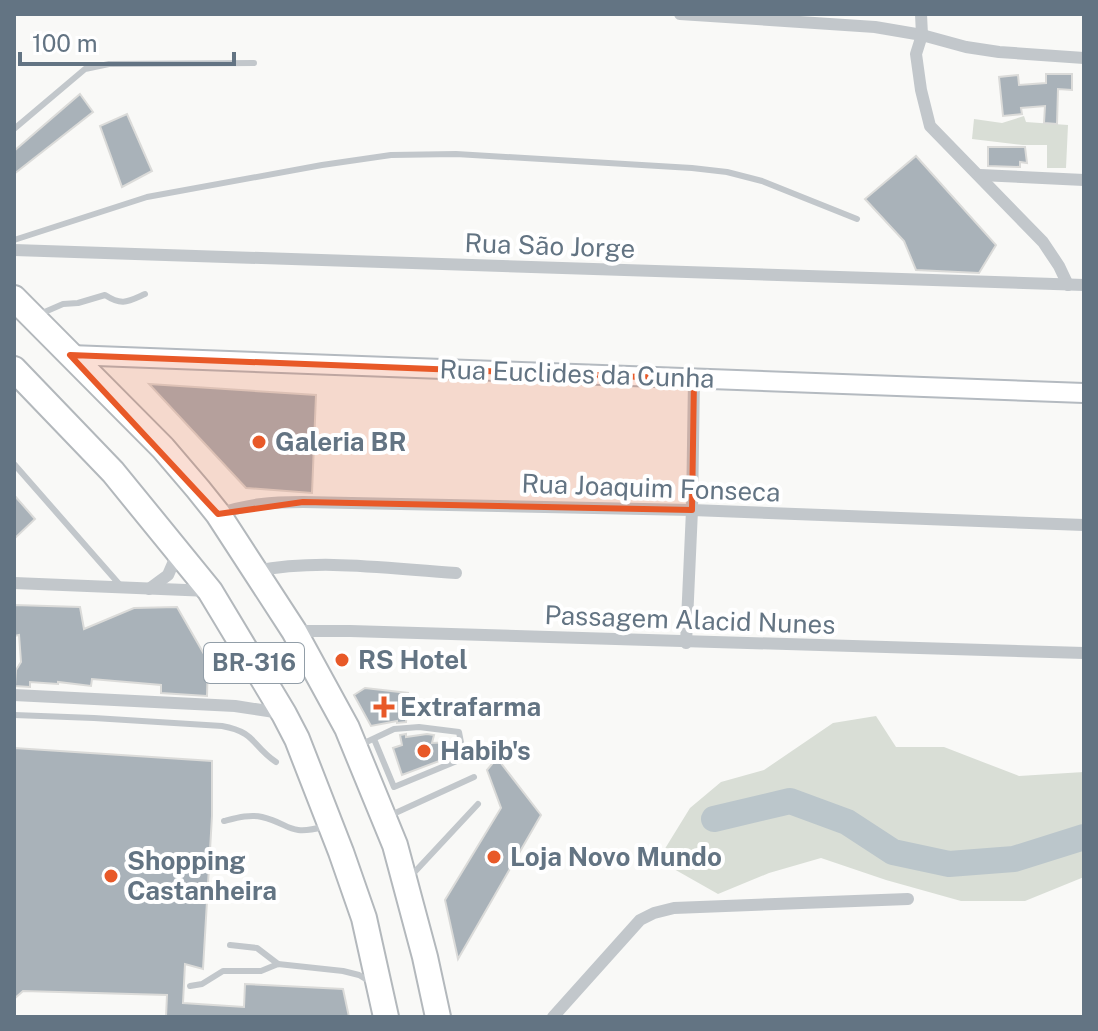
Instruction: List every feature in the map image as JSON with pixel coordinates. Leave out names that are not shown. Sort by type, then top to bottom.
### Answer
[{"type":"highway","name":"BR-316","points":[[14,298],[163,448],[218,514],[294,631],[347,728],[364,743],[405,882],[438,1017]]},
{"type":"highway","name":"BR-316","points":[[14,369],[113,472],[210,591],[284,714],[331,825],[364,918],[386,1017]]},
{"type":"street","points":[[680,14],[875,27],[966,47],[1084,58]]},
{"type":"street","points":[[921,14],[922,35],[916,54],[930,126],[1043,242],[1068,285]]},
{"type":"street","points":[[980,175],[1084,180]]},
{"type":"street","name":"Rua São Jorge","points":[[14,250],[1084,285]]},
{"type":"street","name":"Rua Euclides da Cunha","points":[[70,355],[1084,393]]},
{"type":"street","points":[[686,643],[694,379]]},
{"type":"street","name":"Rua Joaquim Fonseca","points":[[218,514],[244,505],[291,502],[692,510],[1084,525]]},
{"type":"street","points":[[149,589],[168,575],[178,552]]},
{"type":"street","points":[[256,571],[284,565],[321,565],[456,573]]},
{"type":"street","points":[[14,583],[210,591]]},
{"type":"street","name":"Passagem Alacid Nunes","points":[[294,631],[1084,653]]},
{"type":"street","points":[[14,695],[235,706],[284,714]]},
{"type":"street","points":[[553,1017],[640,920],[654,913],[674,908],[908,899]]},
{"type":"lane","points":[[14,129],[85,69],[109,64],[254,63]]},
{"type":"lane","points":[[14,240],[147,197],[391,155],[456,154],[727,172],[762,181],[857,219]]},
{"type":"lane","points":[[33,317],[63,304],[105,295],[126,303],[145,294]]},
{"type":"lane","points":[[14,464],[122,587]]},
{"type":"lane","points":[[14,715],[235,728],[252,738],[276,762]]},
{"type":"lane","points":[[419,727],[459,732],[464,758],[394,787],[364,743],[394,729],[419,727]]},
{"type":"lane","points":[[384,818],[474,777]]},
{"type":"lane","points":[[405,882],[478,804]]},
{"type":"lane","points":[[224,821],[263,817],[294,831],[309,831],[331,825]]},
{"type":"lane","points":[[230,945],[257,948],[278,964]]},
{"type":"lane","points":[[190,986],[202,984],[223,971],[261,971],[278,964],[352,973],[379,987]]},
{"type":"highlighted area","points":[[70,355],[694,379],[692,510],[303,502],[218,514]]},
{"type":"shaded area","points":[[1024,116],[1026,122],[1068,125],[1066,168],[1047,168],[1047,145],[972,139],[974,119],[1002,123]]},
{"type":"shaded area","points":[[876,716],[896,747],[944,747],[1019,776],[1084,772],[1084,877],[1025,901],[961,901],[821,858],[769,873],[718,894],[658,860],[690,808],[721,782],[764,770],[833,723]]},
{"type":"building","points":[[1046,74],[1072,74],[1072,90],[1058,89],[1057,124],[1044,123],[1045,106],[1021,108],[1022,114],[1003,116],[999,77],[1018,75],[1019,85],[1046,83]]},
{"type":"building","points":[[80,94],[93,112],[14,174],[14,151]]},
{"type":"building","points":[[127,114],[152,171],[122,187],[100,126]]},
{"type":"building","points":[[988,147],[1025,147],[1027,163],[1020,162],[1020,167],[988,166]]},
{"type":"building","points":[[916,156],[996,245],[979,273],[916,270],[904,241],[865,199]]},
{"type":"building","name":"Galeria BR","points":[[149,384],[316,395],[312,493],[246,488]]},
{"type":"building","points":[[14,495],[35,519],[14,539]]},
{"type":"building","points":[[14,605],[80,607],[84,629],[134,608],[177,607],[208,661],[207,696],[161,693],[161,685],[92,679],[91,686],[30,682],[30,687],[15,686],[16,670],[21,662],[19,635],[14,636]]},
{"type":"building","name":"Extrafarma","points":[[365,688],[408,693],[406,722],[371,726],[354,695]]},
{"type":"building","name":"Habib's","points":[[406,734],[406,737],[434,735],[432,743],[452,742],[455,755],[402,775],[393,748],[402,745],[400,735]]},
{"type":"building","name":"Shopping Castanheira","points":[[14,748],[212,761],[203,969],[185,964],[183,1003],[244,1007],[245,984],[343,989],[349,1017],[166,1017],[167,995],[23,991],[14,999]]},
{"type":"building","name":"Loja Novo Mundo","points":[[497,758],[541,815],[458,959],[445,900],[501,808],[487,770]]},
{"type":"waterway","points":[[714,819],[790,801],[847,822],[893,852],[949,864],[1014,859],[1084,837]]},
{"type":"place","name":"Galeria BR","points":[[259,442]]},
{"type":"place","name":"RS Hotel","points":[[342,660]]},
{"type":"place","name":"Extrafarma","points":[[384,707]]},
{"type":"place","name":"Habib's","points":[[424,751]]},
{"type":"place","name":"Loja Novo Mundo","points":[[494,857]]},
{"type":"place","name":"Shopping Castanheira","points":[[111,876]]}]
